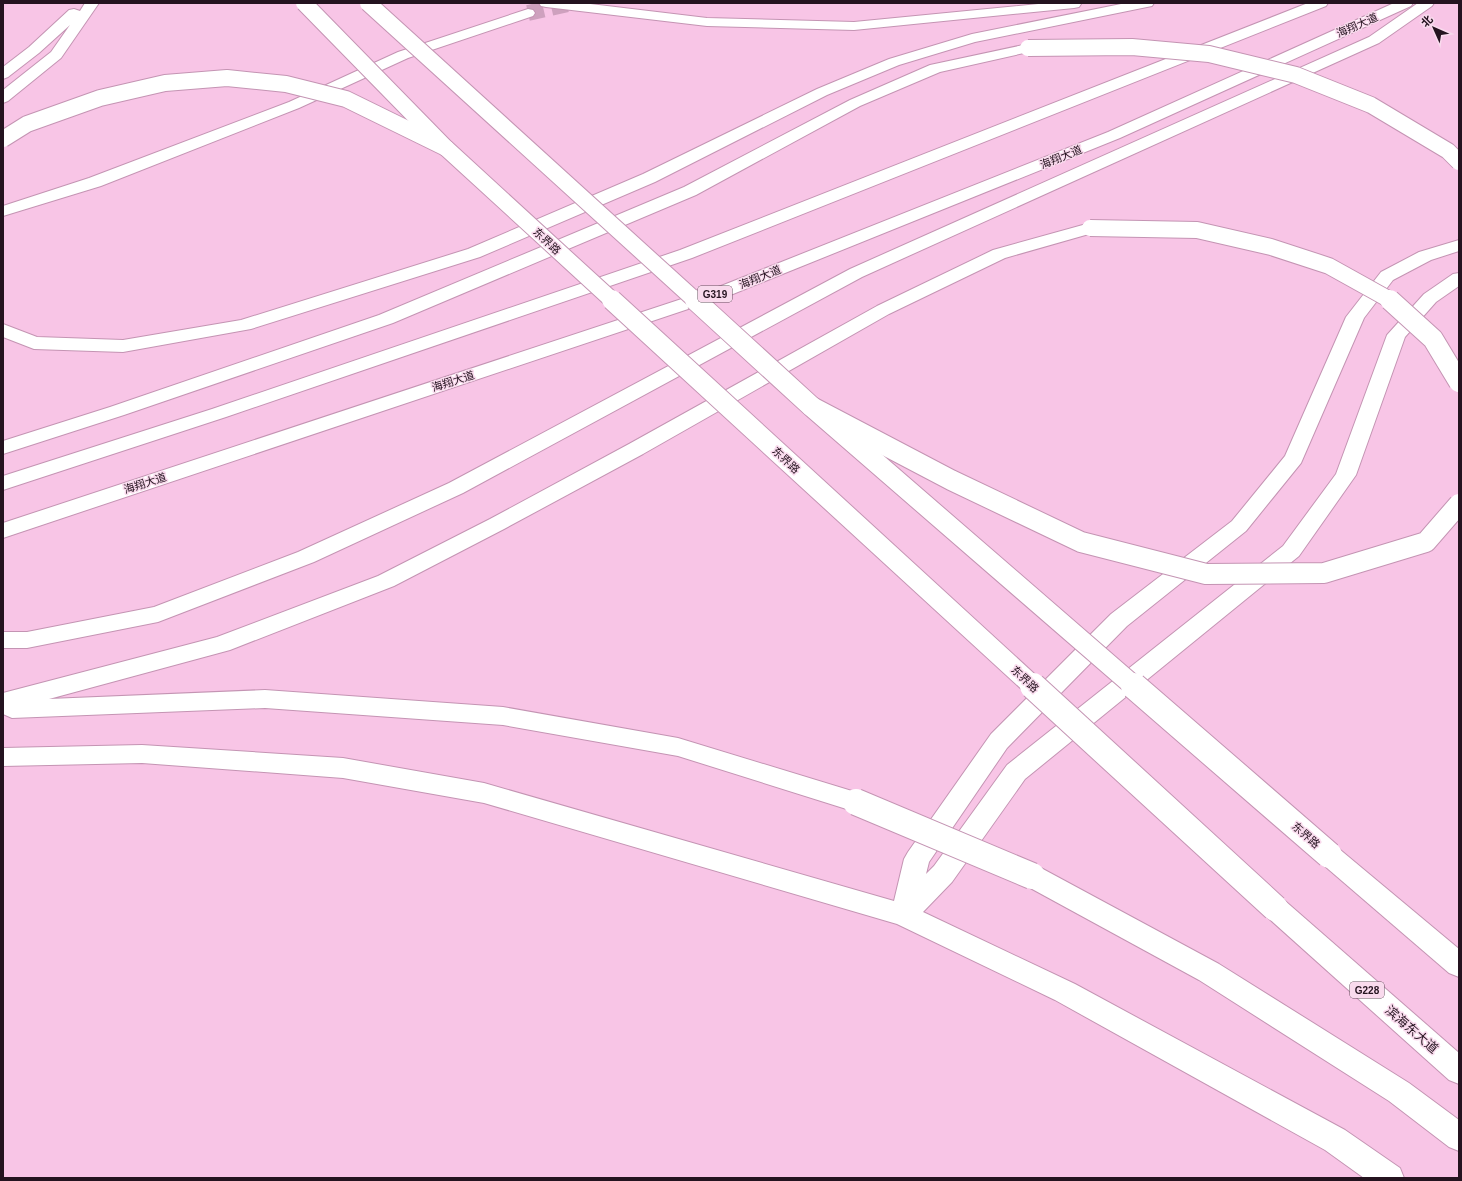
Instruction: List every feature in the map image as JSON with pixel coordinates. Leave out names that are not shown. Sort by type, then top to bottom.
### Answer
[{"type":"main road","points":[[3,74],[34,50],[85,3]]},
{"type":"main road","points":[[3,98],[56,55],[92,3]]},
{"type":"main road","name":"东界路","points":[[304,3],[446,148],[1275,908]]},
{"type":"main road","name":"东界路","points":[[368,3],[812,408],[1329,855],[1459,965]]},
{"type":"main road","points":[[546,3],[707,22],[854,26],[1042,8],[1079,3]]},
{"type":"main road","points":[[3,330],[34,343],[123,346],[244,325],[474,253],[649,178],[822,92],[894,62],[972,38],[1147,3]]},
{"type":"main road","points":[[3,483],[219,413],[686,254],[1097,93],[1321,3]]},
{"type":"main road","name":"海翔大道","points":[[3,530],[727,290],[1114,135],[1406,3]]},
{"type":"main road","points":[[3,640],[27,640],[158,614],[306,557],[456,488],[856,273],[1374,40],[1427,3]]},
{"type":"main road","points":[[3,211],[95,182],[294,105],[403,55],[528,13]]},
{"type":"main road","points":[[3,448],[125,409],[386,319],[690,191],[855,103],[935,68],[1028,48],[1132,47],[1208,54],[1296,75],[1371,105],[1448,151],[1459,162]]},
{"type":"main road","points":[[3,139],[27,124],[100,98],[165,83],[227,78],[286,84],[346,99],[446,148]]},
{"type":"main road","points":[[3,702],[222,644],[386,581],[497,524],[636,449],[883,310],[999,254],[1090,228],[1197,230],[1271,247],[1329,266],[1388,298],[1433,339],[1459,382]]},
{"type":"main road","points":[[904,915],[917,859],[999,741],[1119,620],[1239,526],[1294,458],[1355,317],[1387,276],[1425,256],[1459,245]]},
{"type":"main road","points":[[904,915],[943,874],[1016,772],[1291,551],[1346,475],[1396,335],[1430,298],[1459,278]]},
{"type":"main road","points":[[812,408],[951,480],[1081,542],[1206,574],[1324,574],[1426,542],[1459,504]]},
{"type":"main road","points":[[3,709],[265,699],[503,716],[678,747],[856,802],[1032,876],[1209,972],[1399,1092],[1459,1138]]},
{"type":"main road","points":[[3,757],[142,754],[343,768],[484,793],[904,915],[1072,996],[1335,1140],[1389,1178]]},
{"type":"main road","name":"滨海东大道","points":[[1275,908],[1459,1071]]},
{"type":"tunnel","points":[[528,13],[572,3]]}]
